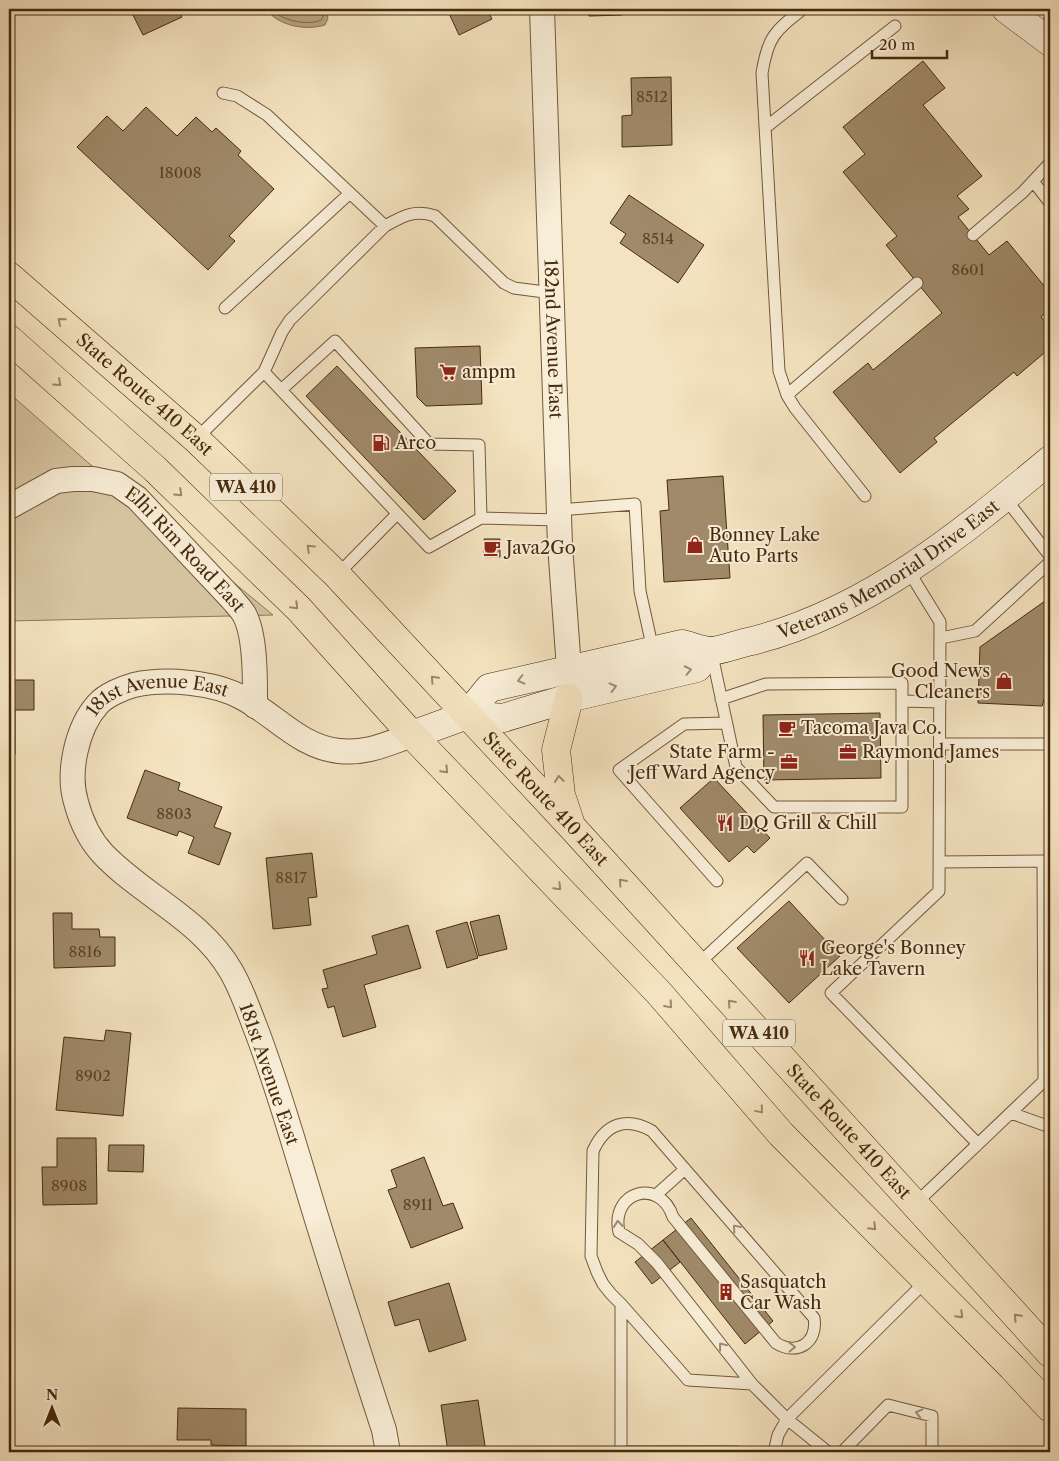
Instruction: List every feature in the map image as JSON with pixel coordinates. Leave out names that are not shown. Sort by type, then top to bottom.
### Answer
[{"type":"highway","name":"State Route 410 East","points":[[9,276],[196,439],[338,574],[571,826],[914,1205],[1050,1351]]},
{"type":"highway","name":"WA 410","points":[[9,339],[155,469],[299,609],[412,735],[658,993],[781,1134],[1050,1408]]},
{"type":"highway","points":[[569,698],[556,750],[562,795],[571,826]]},
{"type":"street","name":"182nd Avenue East","points":[[542,9],[559,515],[568,669]]},
{"type":"street","points":[[1006,9],[1050,42]]},
{"type":"street","name":"Veterans Memorial Drive East","points":[[467,715],[489,688],[682,644],[711,651],[774,635],[826,614],[864,597],[908,570],[1005,498],[1050,460]]},
{"type":"street","name":"Elhi Rim Road East","points":[[9,507],[56,481],[73,479],[93,479],[117,484],[137,498],[232,598],[245,615],[255,666],[255,706]]},
{"type":"street","points":[[412,735],[467,715],[503,718],[569,698],[697,668],[711,651]]},
{"type":"street","name":"181st Avenue East","points":[[388,1452],[384,1430],[320,1231],[271,1066],[235,979],[216,948],[200,931],[129,877],[102,852],[84,827],[74,799],[73,774],[75,747],[88,718],[99,702],[115,692],[134,685],[160,682],[185,682],[214,688],[242,697],[312,744],[339,751],[372,750],[412,735]]},
{"type":"lane","points":[[803,9],[778,29],[770,42],[762,73],[778,362],[781,380],[795,408],[865,496]]},
{"type":"lane","points":[[765,128],[895,26]]},
{"type":"lane","points":[[223,93],[237,96],[267,115],[385,226]]},
{"type":"lane","points":[[973,235],[1023,192],[1050,163]]},
{"type":"lane","points":[[1033,181],[1050,203]]},
{"type":"lane","points":[[226,308],[350,193]]},
{"type":"lane","points":[[196,439],[264,372],[282,332],[290,320],[385,226],[406,215],[424,212],[435,216],[504,283],[514,288],[552,293]]},
{"type":"lane","points":[[787,395],[917,283]]},
{"type":"lane","points":[[281,390],[335,341],[430,444],[478,445],[481,518]]},
{"type":"lane","points":[[264,372],[429,547],[481,518],[559,515],[635,504],[640,591],[653,650]]},
{"type":"lane","points":[[1005,498],[1050,556]]},
{"type":"lane","points":[[338,574],[397,514]]},
{"type":"lane","points":[[941,638],[975,631],[1050,562]]},
{"type":"lane","points":[[908,570],[940,622],[939,891],[831,993],[978,1144]]},
{"type":"lane","points":[[711,651],[726,724],[736,767],[774,807],[902,807],[902,683],[766,684],[721,699]]},
{"type":"lane","points":[[902,701],[940,702]]},
{"type":"lane","points":[[717,881],[619,770],[684,724],[726,724]]},
{"type":"lane","points":[[940,744],[1050,744]]},
{"type":"lane","points":[[914,1205],[1044,1081],[1043,861],[939,862]]},
{"type":"lane","points":[[697,965],[807,863],[842,899]]},
{"type":"lane","points":[[1011,1113],[1050,1127]]},
{"type":"lane","points":[[752,1384],[688,1380],[603,1284],[591,1256],[593,1151],[597,1141],[613,1127],[633,1124],[643,1126],[652,1131],[814,1318],[814,1332],[807,1344],[791,1349],[776,1343],[674,1217],[664,1200],[656,1195],[637,1194],[628,1199],[622,1206],[618,1214],[619,1232],[638,1244],[657,1263],[752,1384],[787,1418],[828,1452]]},
{"type":"lane","points":[[656,1195],[685,1169]]},
{"type":"lane","points":[[774,1452],[778,1436],[787,1418],[926,1281]]},
{"type":"lane","points":[[621,1304],[621,1452],[738,1452]]},
{"type":"lane","points":[[842,1452],[888,1405],[932,1416],[932,1452]]},
{"type":"shaded area","points":[[9,393],[85,460],[273,615],[9,621]]},
{"type":"water","points":[[266,9],[326,9],[328,18],[325,25],[318,27],[293,26],[278,20]]},
{"type":"building","points":[[130,9],[178,9],[182,17],[143,35]]},
{"type":"building","points":[[447,9],[487,9],[492,19],[459,35]]},
{"type":"building","points":[[589,9],[622,9],[622,15],[589,16]]},
{"type":"building","points":[[923,61],[945,88],[923,105],[982,176],[957,196],[969,209],[958,217],[989,255],[1007,241],[1050,293],[1050,309],[1041,317],[1050,328],[1050,348],[1017,376],[1014,372],[934,438],[937,442],[900,473],[833,392],[868,363],[873,370],[942,313],[886,245],[897,236],[843,172],[865,154],[843,127]]},
{"type":"building","points":[[671,77],[672,145],[622,147],[622,116],[632,115],[631,78]]},
{"type":"building","points":[[146,107],[177,136],[196,117],[212,132],[216,128],[241,151],[238,155],[274,189],[229,236],[235,241],[208,270],[77,147],[107,116],[123,131]]},
{"type":"building","points":[[629,195],[704,245],[678,283],[620,243],[626,234],[610,223]]},
{"type":"building","name":"ampm","points":[[480,346],[482,404],[426,406],[417,397],[415,348]]},
{"type":"building","name":"Arco","points":[[337,366],[456,491],[424,520],[306,396]]},
{"type":"building","name":"Bonney Lake Auto Parts","points":[[723,476],[730,578],[664,582],[660,511],[669,510],[667,480]]},
{"type":"building","name":"Java2Go","points":[[484,539],[500,539],[500,557],[484,557]]},
{"type":"building","points":[[1045,601],[1050,608],[1050,682],[1042,706],[978,703],[980,647]]},
{"type":"building","points":[[9,680],[34,680],[34,710],[15,710],[15,754],[9,755]]},
{"type":"building","points":[[880,713],[881,778],[764,780],[763,715]]},
{"type":"building","points":[[145,770],[180,783],[178,790],[222,807],[214,827],[231,833],[219,865],[188,853],[194,837],[179,831],[177,836],[127,818]]},
{"type":"building","name":"DQ Grill & Chill","points":[[714,778],[770,838],[754,853],[747,846],[729,862],[680,808]]},
{"type":"building","points":[[312,853],[317,897],[308,898],[311,925],[273,929],[266,858]]},
{"type":"building","points":[[789,901],[840,956],[789,1003],[737,948]]},
{"type":"building","points":[[53,913],[72,913],[72,929],[99,929],[100,937],[115,937],[115,966],[54,968]]},
{"type":"building","points":[[499,915],[507,949],[479,956],[470,922]]},
{"type":"building","points":[[467,922],[478,958],[447,968],[436,931]]},
{"type":"building","points":[[408,925],[421,968],[364,985],[376,1027],[343,1037],[334,1006],[328,1008],[322,989],[328,988],[323,970],[377,954],[372,936]]},
{"type":"building","points":[[106,1030],[131,1033],[123,1116],[56,1110],[64,1037],[104,1041]]},
{"type":"building","points":[[57,1138],[96,1138],[97,1204],[43,1205],[42,1167],[57,1167]]},
{"type":"building","points":[[109,1145],[144,1145],[143,1172],[108,1171]]},
{"type":"building","points":[[424,1157],[443,1206],[453,1203],[463,1228],[411,1248],[388,1190],[397,1187],[391,1170]]},
{"type":"building","name":"Sasquatch Car Wash","points":[[691,1218],[773,1321],[745,1344],[663,1240]]},
{"type":"building","points":[[663,1240],[680,1262],[652,1284],[635,1262]]},
{"type":"building","points":[[449,1283],[466,1340],[429,1352],[419,1319],[395,1326],[388,1302]]},
{"type":"building","points":[[478,1400],[486,1452],[448,1452],[441,1405]]},
{"type":"building","points":[[178,1408],[246,1409],[246,1446],[211,1445],[211,1440],[177,1440]]},
{"type":"building","points":[[164,1449],[165,1452],[148,1452]]},
{"type":"place","name":"ampm","points":[[448,372]]},
{"type":"place","name":"Arco","points":[[381,443]]},
{"type":"place","name":"Bonney Lake Auto Parts","points":[[695,545]]},
{"type":"place","name":"Java2Go","points":[[492,548]]},
{"type":"place","name":"Good News Cleaners","points":[[1004,681]]},
{"type":"place","name":"Tacoma Java Co.","points":[[787,728]]},
{"type":"place","name":"Raymond James","points":[[848,752]]},
{"type":"place","name":"State Farm - Jeff Ward Agency","points":[[789,762]]},
{"type":"place","name":"DQ Grill & Chill","points":[[725,823]]},
{"type":"place","name":"George's Bonney Lake Tavern","points":[[807,958]]},
{"type":"place","name":"Sasquatch Car Wash","points":[[726,1292]]}]
